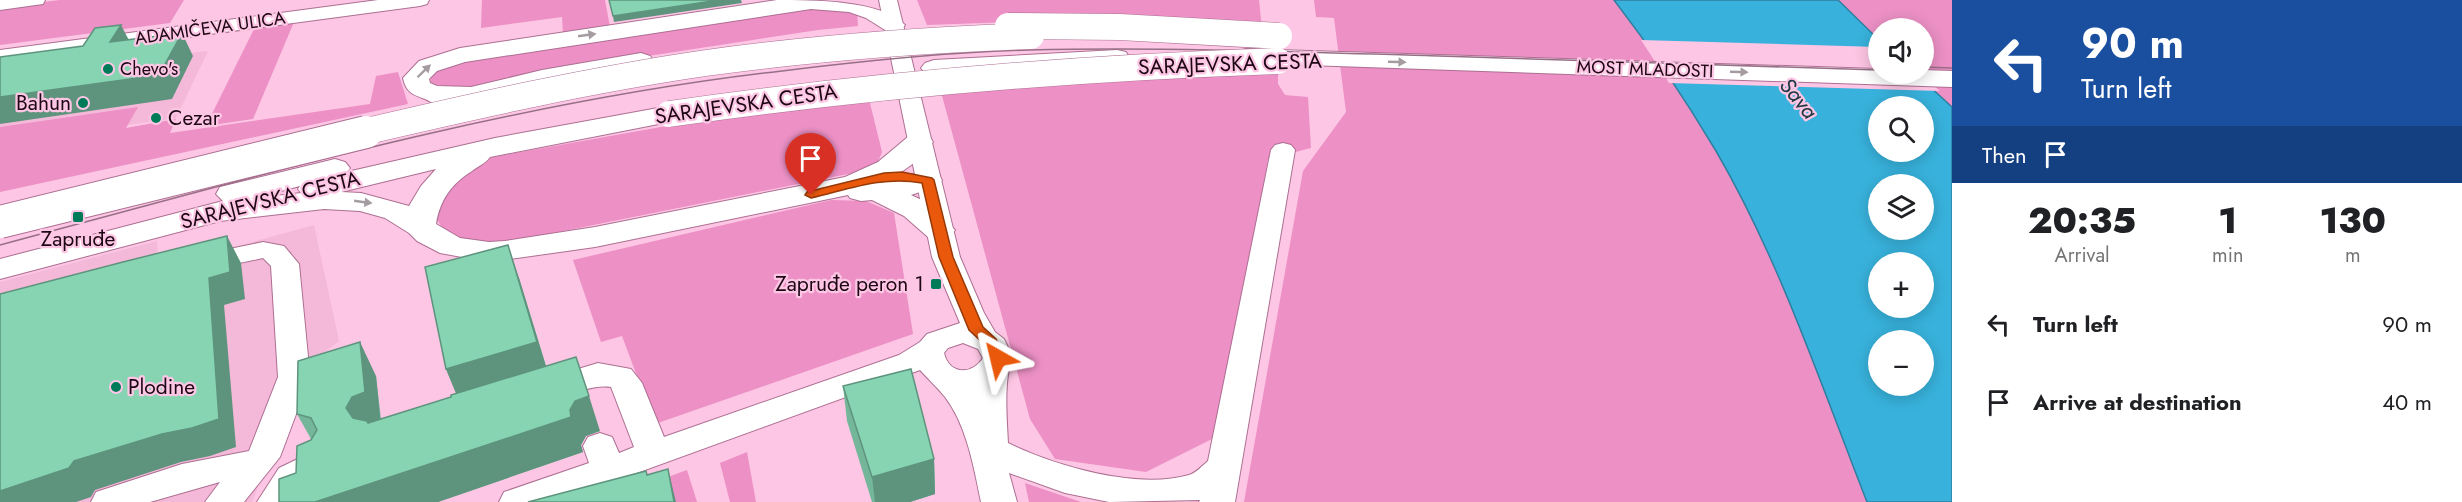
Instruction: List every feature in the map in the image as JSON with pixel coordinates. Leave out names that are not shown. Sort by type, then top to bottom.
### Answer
[{"type":"main road","points":[[477,93],[432,93],[420,89],[416,84],[416,78],[428,66],[460,55],[817,1],[862,7],[893,26]]},
{"type":"main road","name":"SARAJEVSKA CESTA","points":[[0,207],[542,78],[658,59],[832,37],[1008,26],[1108,27],[1279,49]]},
{"type":"main road","name":"SARAJEVSKA CESTA","points":[[0,222],[486,104],[660,71],[732,60],[879,44],[980,38],[1080,36],[1337,51]]},
{"type":"main road","name":"SARAJEVSKA CESTA","points":[[0,269],[221,212],[495,147],[669,114],[802,95],[922,82],[1279,49]]},
{"type":"main road","name":"SARAJEVSKA CESTA","points":[[0,253],[392,154],[643,104],[792,83],[986,64],[1279,49]]},
{"type":"main road","name":"MOST MLADOSTI","points":[[1337,51],[1868,59]]},
{"type":"main road","name":"MOST MLADOSTI","points":[[1337,51],[1952,80]]},
{"type":"main road","points":[[1934,60],[1952,61]]},
{"type":"main road","points":[[873,185],[919,142]]},
{"type":"main road","points":[[420,226],[425,201],[436,184],[468,160],[495,147]]},
{"type":"main road","points":[[221,212],[302,202],[343,200],[379,205],[396,211],[420,226],[428,234],[452,246],[505,251],[550,246],[823,192],[873,185],[908,187],[927,180]]},
{"type":"main road","points":[[873,185],[923,215],[942,244]]},
{"type":"street","points":[[0,4],[36,0]]},
{"type":"street","name":"ADAMIČEVA ULICA","points":[[0,56],[420,0]]},
{"type":"street","points":[[888,0],[942,244],[969,313],[989,351],[994,474]]},
{"type":"street","points":[[1217,502],[1283,150]]},
{"type":"street","points":[[942,244],[947,323],[938,360],[964,400],[994,474]]},
{"type":"street","points":[[171,271],[246,251],[262,250],[274,252],[285,264],[294,377],[277,415],[263,457],[223,502]]},
{"type":"street","points":[[517,502],[604,458],[653,453],[869,378],[919,372],[938,360],[961,333],[989,351]]},
{"type":"street","points":[[938,360],[958,381],[981,378],[989,351]]},
{"type":"street","points":[[527,396],[598,374],[620,377],[626,383],[653,453]]},
{"type":"street","points":[[275,502],[291,477],[316,464]]},
{"type":"street","points":[[109,502],[196,475],[237,465],[256,465]]},
{"type":"street","points":[[994,474],[1025,468],[1096,491],[1136,498],[1171,495],[1199,487],[1223,468]]},
{"type":"shaded area","points":[[60,0],[184,0],[170,23],[0,45],[0,7]]},
{"type":"shaded area","points":[[482,0],[605,0],[610,27],[563,34],[562,17],[481,28]]},
{"type":"shaded area","points":[[917,0],[1259,0],[1262,29],[1036,21],[927,25]]},
{"type":"shaded area","points":[[1314,0],[1614,0],[1680,93],[1739,193],[1780,280],[1867,502],[1244,502],[1303,171],[1346,112],[1334,18],[1316,17]]},
{"type":"shaded area","points":[[1838,0],[1952,0],[1952,107],[1927,84],[1934,84],[1934,18],[1868,18],[1868,29]]},
{"type":"shaded area","points":[[823,5],[857,10],[858,26],[818,30],[557,70],[458,90],[430,82],[437,70],[461,60]]},
{"type":"shaded area","points":[[294,22],[253,119],[206,126],[255,27]]},
{"type":"shaded area","points":[[208,51],[176,118],[127,125],[134,114],[0,132],[0,76]]},
{"type":"shaded area","points":[[1278,68],[1278,84],[1285,95],[1308,97],[1311,148],[1268,159],[1218,436],[1146,472],[1055,459],[1030,419],[941,92]]},
{"type":"shaded area","points":[[398,72],[408,104],[0,192],[0,127],[138,107],[126,128],[176,119],[170,133],[370,104],[376,76]]},
{"type":"shaded area","points":[[869,99],[882,152],[876,167],[863,171],[509,242],[470,242],[446,235],[434,214],[442,193],[482,159],[700,120]]},
{"type":"shaded area","points":[[831,200],[866,201],[894,213],[913,334],[655,424],[622,336],[601,342],[573,260]]},
{"type":"shaded area","points":[[314,225],[339,341],[307,366],[252,502],[0,502],[0,282],[157,241],[158,268]]},
{"type":"shaded area","points":[[747,452],[756,502],[730,502],[720,463]]},
{"type":"shaded area","points":[[687,470],[697,502],[599,502]]},
{"type":"shaded area","points":[[1025,483],[1081,502],[1029,502]]},
{"type":"water","name":"Sava","points":[[1614,0],[1838,0],[1868,29],[1868,84],[1927,84],[1952,107],[1952,502],[1867,502],[1798,324],[1760,236],[1716,151],[1654,55]]},
{"type":"pier","points":[[1641,40],[1868,47],[1868,84],[1932,84],[1940,91],[1669,83]]},
{"type":"building","points":[[609,0],[719,0],[613,16]]},
{"type":"building","points":[[121,25],[110,42],[182,33],[159,75],[0,97],[0,57],[83,46],[95,28]]},
{"type":"building","name":"Plodine","points":[[227,236],[230,272],[209,278],[219,419],[74,461],[69,468],[0,491],[0,294]]},
{"type":"building","points":[[508,245],[537,342],[446,369],[425,267]]},
{"type":"building","points":[[360,342],[365,392],[352,397],[346,408],[353,418],[368,423],[576,357],[589,396],[575,401],[570,410],[571,417],[315,502],[279,502],[279,479],[296,473],[297,446],[311,440],[317,430],[311,418],[297,414],[298,361]]},
{"type":"building","points":[[911,369],[934,459],[872,477],[843,386]]},
{"type":"building","points":[[668,469],[674,502],[528,502],[646,471],[647,475]]},
{"type":"tram line","points":[[0,245],[290,168],[485,121],[683,84],[905,58],[1029,50],[1183,50],[1868,70]]},
{"type":"tram line","points":[[1934,67],[1952,68]]},
{"type":"tram line","points":[[0,231],[152,195]]},
{"type":"place","name":"Chevo's","points":[[108,69]]},
{"type":"place","name":"Bahun","points":[[83,103]]},
{"type":"place","name":"Cezar","points":[[156,118]]},
{"type":"place","name":"Zapruđe","points":[[78,217]]},
{"type":"place","name":"Zapruđe peron 1","points":[[936,284]]},
{"type":"place","name":"Plodine","points":[[116,387]]},
{"type":"route","points":[[811,195],[884,176],[927,180],[946,257],[977,330],[991,343],[998,358]]}]
